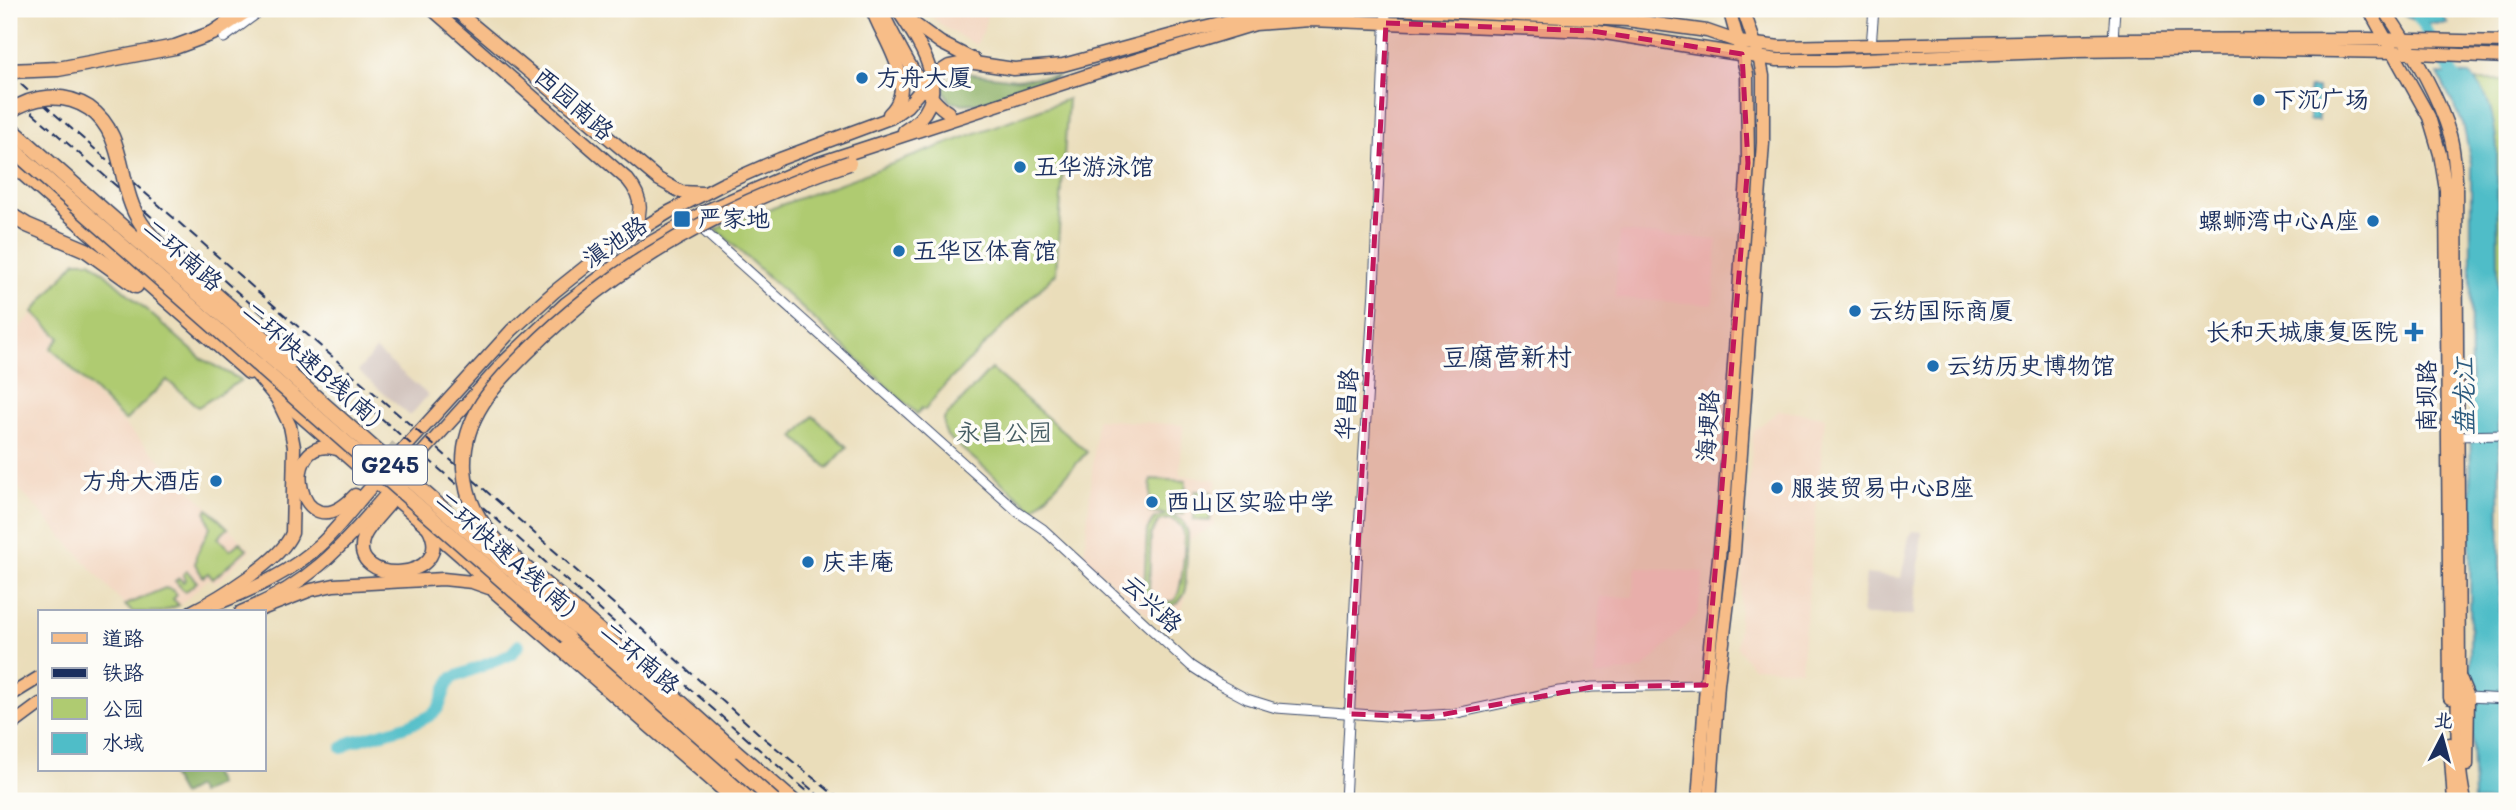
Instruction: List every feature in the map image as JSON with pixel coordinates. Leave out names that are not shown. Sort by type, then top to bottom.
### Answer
[{"type":"highway","points":[[9,71],[58,69],[175,47],[213,33],[249,9]]},
{"type":"highway","points":[[9,112],[33,100],[55,97],[77,102],[95,113],[111,135],[130,201],[147,232],[271,345],[328,408]]},
{"type":"highway","name":"二环快速B线(南)","points":[[9,129],[776,801]]},
{"type":"highway","name":"二环快速A线(南)","points":[[9,145],[754,801]]},
{"type":"highway","points":[[9,161],[255,376]]},
{"type":"highway","points":[[793,801],[529,570],[487,528],[473,507],[467,490],[464,467],[466,442],[478,407],[501,379],[551,329],[619,273],[682,234],[735,207],[790,183],[849,163]]},
{"type":"highway","points":[[9,214],[106,262],[204,331]]},
{"type":"highway","points":[[495,591],[737,801]]},
{"type":"highway","points":[[734,750],[776,801]]},
{"type":"main road","name":"西园南路","points":[[432,9],[628,180],[640,201],[640,216],[635,225],[613,246]]},
{"type":"main road","name":"西园南路","points":[[454,9],[663,183],[681,192],[694,194],[712,189]]},
{"type":"main road","points":[[861,130],[892,111],[902,92],[900,73],[872,9]]},
{"type":"main road","points":[[880,9],[927,82]]},
{"type":"main road","points":[[897,9],[919,46],[932,98],[948,112]]},
{"type":"main road","points":[[897,9],[941,43],[990,65]]},
{"type":"main road","points":[[972,113],[958,115],[940,106],[935,92],[938,78],[949,66],[968,62],[1038,68],[1107,54],[1279,9]]},
{"type":"main road","points":[[1393,9],[1627,20],[1707,32],[1740,48]]},
{"type":"main road","name":"海埂路","points":[[1698,801],[1706,685],[1719,563],[1748,163],[1747,74],[1728,9]]},
{"type":"main road","name":"海埂路","points":[[1710,801],[1718,684],[1734,552],[1763,143],[1763,94],[1757,50],[1743,9]]},
{"type":"main road","name":"南坝路","points":[[2369,9],[2429,117],[2440,154],[2448,209],[2459,436],[2461,702]]},
{"type":"main road","name":"南坝路","points":[[2384,9],[2404,39],[2443,114],[2452,147],[2458,200],[2461,702],[2451,766],[2457,800]]},
{"type":"main road","points":[[849,163],[912,129],[972,113],[1255,24],[1310,20],[1592,31],[1757,50],[1780,47],[2113,40],[2420,39],[2507,42]]},
{"type":"main road","points":[[1757,50],[1777,60],[2224,49],[2410,52],[2507,57]]},
{"type":"main road","name":"滇池路","points":[[400,447],[428,410],[482,362],[543,301],[613,246],[712,189],[780,159],[877,124],[904,109],[927,82],[949,66]]},
{"type":"main road","points":[[849,163],[881,150],[912,129],[925,115],[932,98]]},
{"type":"main road","points":[[877,124],[885,124],[891,139]]},
{"type":"main road","name":"二环南路","points":[[9,129],[776,801]]},
{"type":"main road","name":"滇池路","points":[[419,463],[494,373],[546,321],[594,280],[632,253],[694,217],[767,183],[891,139]]},
{"type":"main road","name":"二环南路","points":[[9,145],[204,331],[553,622],[754,801]]},
{"type":"main road","points":[[2440,154],[2444,146],[2452,147]]},
{"type":"main road","points":[[592,147],[611,156],[632,174],[640,171],[639,165]]},
{"type":"main road","points":[[255,376],[464,559],[495,591]]},
{"type":"main road","points":[[196,610],[226,592],[272,557],[285,546],[292,534],[291,431],[280,404],[255,376]]},
{"type":"main road","points":[[198,610],[266,582],[292,567],[322,543],[369,484],[333,512],[319,511],[307,502],[300,482],[304,461],[319,448],[340,450]]},
{"type":"main road","points":[[264,607],[326,562],[388,499],[363,541],[363,553],[373,566],[396,573],[419,566],[426,560],[432,548],[432,536],[428,527]]},
{"type":"main road","points":[[264,607],[316,588],[334,585],[450,579],[478,583],[553,622]]},
{"type":"main road","points":[[264,607],[259,591],[266,582]]},
{"type":"main road","points":[[9,696],[38,678]]},
{"type":"main road","points":[[2457,800],[2467,772],[2461,702]]},
{"type":"main road","points":[[2457,800],[2461,702]]},
{"type":"main road","points":[[9,727],[38,705]]},
{"type":"street","points":[[224,38],[263,9]]},
{"type":"street","name":"华昌路","points":[[1345,801],[1374,289],[1386,9]]},
{"type":"street","points":[[1871,46],[1874,9]]},
{"type":"street","points":[[2113,40],[2115,9]]},
{"type":"street","name":"云兴路","points":[[694,217],[709,236],[1018,512],[1043,529],[1191,666],[1247,699],[1276,708],[1429,717],[1592,687],[1706,685]]},
{"type":"street","points":[[2459,436],[2504,435]]},
{"type":"street","points":[[2461,702],[2504,698]]},
{"type":"highlighted area","points":[[1386,23],[1592,31],[1742,54],[1748,163],[1706,685],[1592,687],[1429,717],[1349,714]]},
{"type":"shaded area","points":[[943,9],[956,15],[987,15],[976,45],[947,29],[925,11]]},
{"type":"shaded area","points":[[1620,232],[1717,240],[1713,305],[1615,298]]},
{"type":"shaded area","points":[[32,315],[58,338],[48,349],[251,550],[216,583],[208,579],[180,605],[168,610],[129,610],[9,478],[9,338]]},
{"type":"shaded area","points":[[376,350],[428,395],[410,416],[358,371]]},
{"type":"shaded area","points":[[1780,410],[1825,417],[1801,670],[1752,667],[1737,647],[1753,431]]},
{"type":"shaded area","name":"西山区实验中学","points":[[1097,419],[1183,425],[1180,475],[1216,480],[1214,525],[1188,541],[1185,599],[1182,607],[1161,627],[1084,557]]},
{"type":"shaded area","points":[[1913,531],[1922,532],[1914,615],[1862,615],[1866,574],[1901,578],[1909,537]]},
{"type":"shaded area","points":[[1636,567],[1704,572],[1698,614],[1643,669],[1595,676],[1600,597],[1633,597]]},
{"type":"green space","points":[[957,74],[1016,79],[1057,77],[988,101],[960,104],[949,101],[944,90],[946,82]]},
{"type":"green space","points":[[2475,80],[2505,80],[2507,89],[2507,292],[2498,291],[2497,147],[2494,124]]},
{"type":"green space","name":"五华区体育馆","points":[[1068,99],[1056,273],[943,387],[925,410],[922,408],[917,414],[716,229]]},
{"type":"green space","points":[[76,261],[91,261],[202,359],[241,380],[198,407],[167,380],[125,421],[51,348],[60,338],[33,312]]},
{"type":"green space","name":"永昌公园","points":[[991,369],[1087,452],[1034,510],[947,436],[944,428],[944,419]]},
{"type":"green space","points":[[813,416],[847,447],[828,468],[794,437]]},
{"type":"green space","points":[[1151,479],[1186,481],[1184,514],[1170,514],[1183,521],[1188,533],[1185,593],[1178,603],[1166,608],[1151,604],[1144,590],[1147,530],[1154,519],[1167,514],[1149,512]],"holes":[[[1168,519],[1182,528],[1183,565],[1178,595],[1175,600],[1163,604],[1153,598],[1149,589],[1151,534],[1159,521]]]},
{"type":"green space","points":[[1195,491],[1212,492],[1210,521],[1194,520]]},
{"type":"green space","points":[[208,509],[228,528],[218,538],[230,550],[240,542],[247,549],[213,579],[208,573],[203,577],[195,564],[210,527],[206,512]]},
{"type":"green space","points":[[187,571],[197,582],[185,592],[175,581],[179,578],[183,582],[186,579],[183,574]]},
{"type":"green space","points":[[165,588],[177,595],[173,599],[179,605],[166,610],[130,610],[125,605]]},
{"type":"green space","points":[[169,772],[211,772],[218,784],[200,794],[196,787],[182,795]]},
{"type":"water","points":[[2400,9],[2439,9],[2448,24],[2415,21]]},
{"type":"water","points":[[2438,74],[2470,75],[2477,82],[2490,108],[2497,147],[2501,711],[2498,801],[2474,801],[2470,680],[2471,163],[2463,123]]},
{"type":"water","points":[[2309,88],[2317,88],[2318,121],[2309,121]]},
{"type":"waterway","points":[[2273,9],[2299,12],[2306,9]]},
{"type":"waterway","name":"盘龙江","points":[[2413,9],[2460,86]]},
{"type":"waterway","points":[[342,748],[351,742],[398,729],[432,714],[438,708],[452,678],[510,655],[519,645]]},
{"type":"tunnel","points":[[366,482],[397,445]]},
{"type":"tunnel","points":[[405,486],[422,466]]},
{"type":"railway","points":[[9,74],[541,539],[765,739],[842,801]]},
{"type":"railway","points":[[9,92],[809,793]]},
{"type":"railway","points":[[804,783],[825,801]]},
{"type":"place","name":"方舟大厦","points":[[862,78]]},
{"type":"place","name":"下沉广场","points":[[2259,100]]},
{"type":"place","name":"五华游泳馆","points":[[1020,167]]},
{"type":"place","name":"严家地","points":[[682,219]]},
{"type":"place","name":"螺蛳湾中心A座","points":[[2373,221]]},
{"type":"place","name":"五华区体育馆","points":[[899,251]]},
{"type":"place","name":"云纺国际商厦","points":[[1855,311]]},
{"type":"place","name":"长和天城康复医院","points":[[2414,332]]},
{"type":"place","name":"云纺历史博物馆","points":[[1933,366]]},
{"type":"place","name":"方舟大酒店","points":[[216,481]]},
{"type":"place","name":"服装贸易中心B座","points":[[1777,488]]},
{"type":"place","name":"西山区实验中学","points":[[1152,502]]},
{"type":"place","name":"庆丰庵","points":[[808,562]]},
{"type":"district","name":"豆腐营新村","points":[[1507,357]]}]
